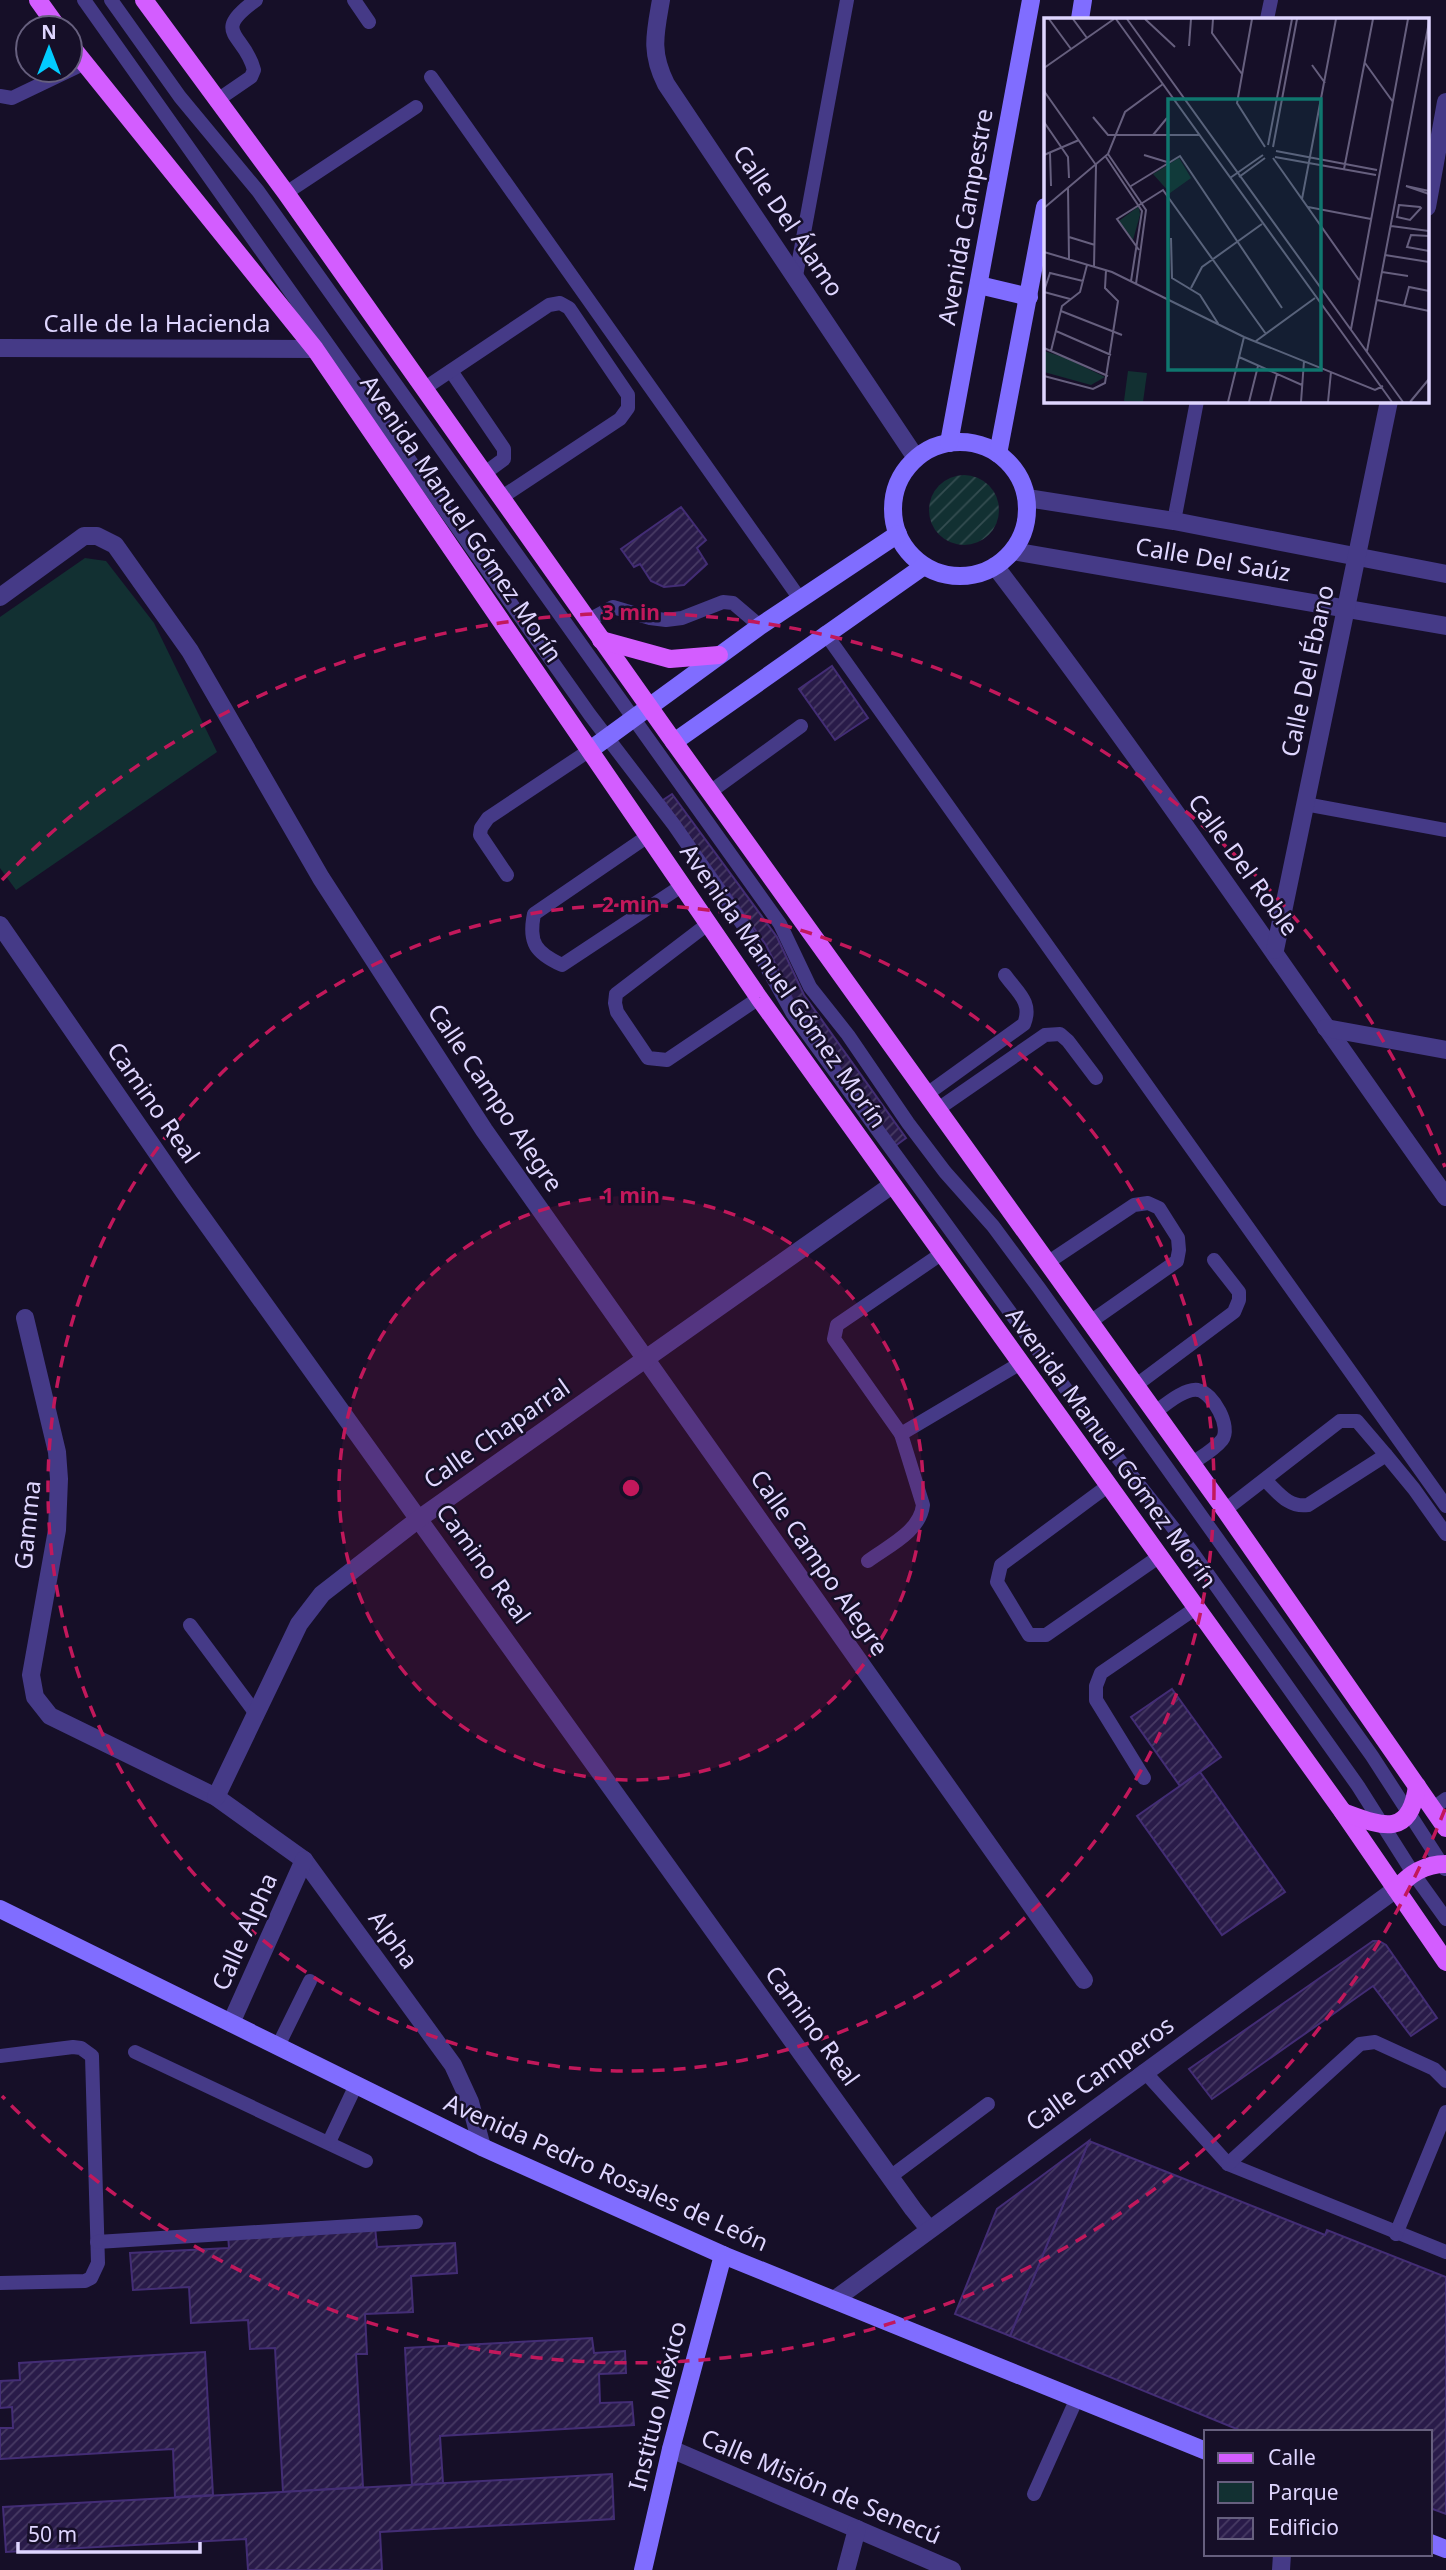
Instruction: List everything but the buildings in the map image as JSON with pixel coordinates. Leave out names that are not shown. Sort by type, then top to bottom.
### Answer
[{"type":"main road","name":"Avenida Manuel Gómez Morín","points":[[144,0],[286,193],[601,640],[1225,1510],[1417,1786],[1439,1804],[1446,1828]]},
{"type":"main road","name":"Avenida Manuel Gómez Morín","points":[[84,65],[315,349],[759,998],[1019,1364],[1343,1812],[1446,1962]]},
{"type":"main road","points":[[601,640],[670,659],[719,655]]},
{"type":"main road","points":[[1343,1812],[1395,1824],[1409,1814],[1414,1806],[1417,1786]]},
{"type":"main road","points":[[1396,1889],[1413,1873],[1429,1866],[1445,1866]]},
{"type":"street","name":"Calle Del Álamo","points":[[661,0],[653,44],[661,74],[916,458]]},
{"type":"street","name":"Avenida Campestre","points":[[950,443],[1031,0]]},
{"type":"street","points":[[1080,18],[1083,0]]},
{"type":"street","points":[[1428,201],[1446,102]]},
{"type":"street","points":[[998,454],[1044,213]]},
{"type":"street","points":[[979,285],[1029,297]]},
{"type":"street","name":"Calle de la Hacienda","points":[[0,348],[315,349]]},
{"type":"street","name":"Calle Del Ébano","points":[[1275,950],[1389,402]]},
{"type":"street","points":[[950,443],[975,444],[998,454],[1011,465],[1021,480],[1027,498],[1027,516],[1022,535],[1013,551],[995,566],[978,574],[960,576],[941,573],[924,566],[908,552],[898,534],[893,514],[895,493],[903,474],[916,458],[926,451],[950,443]]},
{"type":"street","name":"Calle Del Saúz","points":[[1027,498],[1174,521],[1446,575]]},
{"type":"street","points":[[590,750],[760,626],[898,534]]},
{"type":"street","name":"Calle Campo Alegre","points":[[0,597],[84,536],[97,536],[115,545],[190,651],[321,878],[477,1118],[1084,1980]]},
{"type":"street","name":"Calle Del Saúz","points":[[1013,551],[1446,626]]},
{"type":"street","points":[[674,742],[924,566]]},
{"type":"street","name":"Calle Del Roble","points":[[995,566],[1275,950],[1326,1028],[1446,1197]]},
{"type":"street","name":"Camino Real","points":[[0,925],[184,1192],[929,2229]]},
{"type":"street","points":[[1326,1028],[1446,1050]]},
{"type":"street","name":"Calle Chaparral","points":[[216,1797],[299,1624],[314,1602],[420,1518],[892,1185]]},
{"type":"street","name":"Gamma","points":[[25,1318],[57,1452],[59,1479],[57,1530],[31,1675],[35,1697],[50,1716],[216,1797]]},
{"type":"street","name":"Alpha","points":[[216,1797],[304,1860],[453,2065],[470,2102],[482,2147]]},
{"type":"street","name":"Calle Alpha","points":[[231,2023],[304,1860]]},
{"type":"street","name":"Calle Camperos","points":[[834,2300],[1396,1889]]},
{"type":"street","name":"Avenida Pedro Rosales de León","points":[[0,1910],[482,2147],[723,2255],[1204,2450]]},
{"type":"street","name":"Instituo México","points":[[643,2570],[671,2449],[723,2255]]},
{"type":"street","name":"Calle Misión de Senecú","points":[[671,2449],[951,2570]]},
{"type":"street","points":[[846,2570],[856,2529]]},
{"type":"lane","points":[[84,0],[607,737],[674,825],[743,925],[793,1014],[1098,1433],[1190,1549],[1358,1786],[1413,1873],[1446,1919]]},
{"type":"lane","points":[[111,0],[180,97],[258,191],[780,924],[810,987],[848,1035],[908,1124],[945,1172],[993,1226],[1039,1288],[1372,1756],[1445,1866]]},
{"type":"lane","points":[[216,101],[251,77],[254,70],[232,32],[232,23],[238,13],[256,0]]},
{"type":"lane","points":[[354,0],[369,22]]},
{"type":"lane","points":[[796,276],[847,0]]},
{"type":"lane","points":[[1267,18],[1271,0]]},
{"type":"lane","points":[[431,77],[800,599]]},
{"type":"lane","points":[[0,96],[12,98],[41,84]]},
{"type":"lane","points":[[286,193],[416,107]]},
{"type":"lane","points":[[425,388],[549,305],[560,303],[569,308],[628,395],[628,408],[620,419],[502,497]]},
{"type":"lane","points":[[451,371],[504,449],[504,459],[485,472]]},
{"type":"lane","points":[[1174,521],[1197,402]]},
{"type":"lane","points":[[589,620],[613,607],[650,618],[682,618],[723,601],[733,603],[760,626]]},
{"type":"lane","points":[[825,634],[1446,1506]]},
{"type":"lane","points":[[710,792],[801,726]]},
{"type":"lane","points":[[507,875],[480,835],[481,828],[488,818],[590,750]]},
{"type":"lane","points":[[1306,804],[1446,830]]},
{"type":"lane","points":[[648,836],[534,914],[531,930],[534,944],[545,957],[562,965],[683,885]]},
{"type":"lane","points":[[709,923],[616,995],[617,1012],[648,1058],[667,1060],[759,998]]},
{"type":"lane","points":[[933,1102],[1024,1024],[1028,1013],[1027,1004],[1005,975]]},
{"type":"lane","points":[[933,1102],[1045,1034],[1060,1034],[1096,1078]]},
{"type":"lane","points":[[1047,1262],[1134,1205],[1148,1203],[1158,1208],[1178,1238],[1177,1261],[1090,1322]]},
{"type":"lane","points":[[868,1561],[917,1525],[923,1505],[901,1434],[834,1339],[834,1334],[837,1325],[941,1254]]},
{"type":"lane","points":[[1135,1386],[1234,1312],[1240,1292],[1214,1260]]},
{"type":"lane","points":[[901,1434],[1019,1364]]},
{"type":"lane","points":[[1154,1413],[1190,1391],[1199,1390],[1208,1395],[1225,1421],[1226,1431],[1222,1440],[1191,1464]]},
{"type":"lane","points":[[1225,1510],[1340,1421],[1357,1421],[1414,1489],[1446,1534]]},
{"type":"lane","points":[[1265,1480],[1289,1503],[1295,1506],[1308,1505],[1386,1455]]},
{"type":"lane","points":[[1109,1485],[1001,1565],[997,1582],[1029,1635],[1046,1635],[1160,1556]]},
{"type":"lane","points":[[1144,1778],[1096,1700],[1096,1686],[1101,1673],[1196,1608]]},
{"type":"lane","points":[[190,1625],[257,1715]]},
{"type":"lane","points":[[278,2046],[310,1981]]},
{"type":"lane","points":[[1228,2164],[1360,2044],[1375,2042],[1434,2069],[1446,2081]]},
{"type":"lane","points":[[0,2056],[73,2047],[81,2048],[92,2056],[98,2263],[91,2278],[85,2281],[0,2283]]},
{"type":"lane","points":[[135,2052],[366,2161]]},
{"type":"lane","points":[[1144,2071],[1228,2164],[1446,2252]]},
{"type":"lane","points":[[329,2142],[356,2085]]},
{"type":"lane","points":[[890,2177],[988,2104]]},
{"type":"lane","points":[[1396,2234],[1446,2112]]},
{"type":"lane","points":[[97,2242],[416,2222]]},
{"type":"lane","points":[[1034,2494],[1077,2398]]},
{"type":"green space","points":[[964,475],[989,485],[999,510],[989,535],[964,545],[939,535],[929,510],[939,485]]},
{"type":"green space","points":[[85,558],[106,561],[154,623],[217,752],[16,890],[0,868],[0,617]]}]
